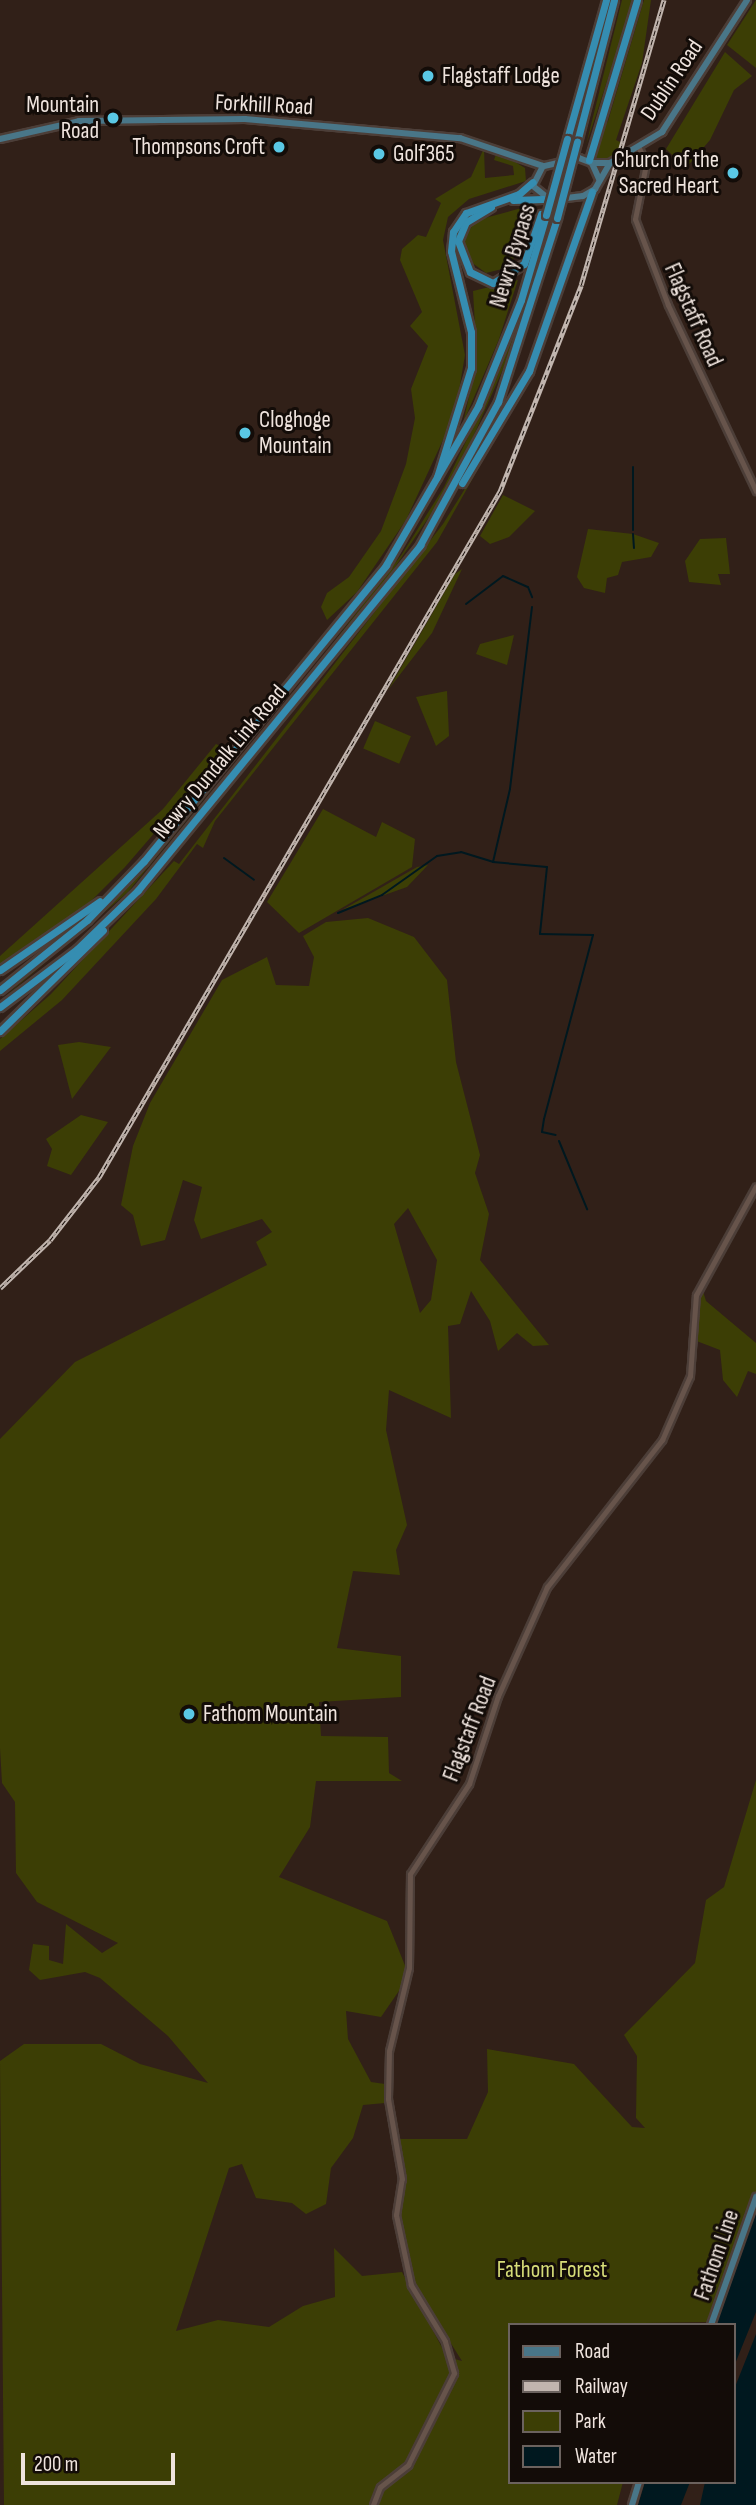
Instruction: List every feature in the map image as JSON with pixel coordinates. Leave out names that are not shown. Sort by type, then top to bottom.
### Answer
[{"type":"highway","name":"Newry Bypass","points":[[423,510],[502,352],[559,168],[606,0]]},
{"type":"highway","name":"Newry Bypass","points":[[440,513],[511,370],[578,142],[614,0]]},
{"type":"highway","points":[[591,162],[637,0]]},
{"type":"highway","points":[[423,510],[464,405],[471,369],[471,332],[451,251],[453,232],[466,212],[519,194],[533,179]]},
{"type":"highway","points":[[440,513],[529,371],[592,192]]},
{"type":"highway","points":[[543,199],[507,202],[474,215],[458,241],[464,265],[485,282],[513,277],[544,215]]},
{"type":"highway","name":"Newry Dundalk Link Road","points":[[0,990],[122,885],[306,669],[423,510]]},
{"type":"highway","name":"Newry Dundalk Link Road","points":[[0,1007],[77,948],[138,890],[364,618],[440,513]]},
{"type":"highway","points":[[0,970],[122,885]]},
{"type":"highway","points":[[0,1031],[79,958],[138,890]]},
{"type":"main road","name":"Dublin Road","points":[[610,163],[639,148],[681,107],[747,0]]},
{"type":"main road","name":"Forkhill Road","points":[[0,139],[79,121],[245,119],[460,138],[542,166]]},
{"type":"main road","points":[[524,161],[543,199],[592,192],[610,163]]},
{"type":"main road","points":[[591,162],[599,179]]},
{"type":"main road","points":[[533,179],[542,166],[610,163]]},
{"type":"main road","name":"Fathom Line","points":[[712,2323],[756,2197]]},
{"type":"main road","points":[[632,2505],[638,2484]]},
{"type":"street","name":"Flagstaff Road","points":[[639,148],[646,164],[634,201],[635,219],[664,296],[756,491]]},
{"type":"street","name":"Flagstaff Road","points":[[373,2505],[380,2487],[408,2465],[454,2373],[445,2341],[411,2286],[396,2215],[402,2179],[388,2099],[389,2051],[409,1968],[410,1874],[470,1783],[500,1692],[547,1587],[663,1440],[690,1376],[696,1296],[756,1186]]},
{"type":"green space","points":[[622,0],[632,0],[630,12],[586,145]]},
{"type":"green space","points":[[644,0],[651,0],[642,63],[616,140],[622,143],[618,155],[600,160],[594,156],[596,142],[608,121]]},
{"type":"green space","points":[[756,0],[756,68],[727,45]]},
{"type":"green space","points":[[725,52],[752,76],[734,90],[710,140],[686,168],[666,149]]},
{"type":"green space","points":[[484,148],[485,178],[514,175],[513,166],[494,160],[497,151],[525,168],[526,181],[469,199],[448,217],[443,240],[465,355],[455,414],[406,520],[357,592],[327,620],[321,607],[327,593],[349,577],[381,531],[406,464],[415,418],[411,389],[428,346],[410,326],[422,312],[400,260],[402,249],[418,235],[426,237],[441,203],[435,199],[471,177]]},
{"type":"green space","points":[[536,204],[510,267],[486,273],[471,262],[464,242],[474,221]]},
{"type":"green space","points":[[547,235],[518,335],[454,480],[385,582],[266,730],[402,554],[444,487],[497,377]]},
{"type":"green space","points":[[518,280],[499,339],[463,423],[477,361],[473,291]]},
{"type":"green space","points":[[486,455],[437,542],[215,821],[203,848],[197,844],[156,899],[62,1000],[0,1051],[0,1039],[51,994],[174,861],[179,864],[443,524]]},
{"type":"green space","points":[[503,495],[535,511],[509,537],[490,544],[480,536]]},
{"type":"green space","points":[[588,529],[633,534],[659,543],[651,557],[622,562],[618,575],[607,578],[605,593],[584,588],[577,577]]},
{"type":"green space","points":[[726,538],[730,574],[718,574],[721,585],[689,582],[685,561],[700,539]]},
{"type":"green space","points":[[462,569],[432,633],[388,690],[455,574]]},
{"type":"green space","points":[[514,635],[507,665],[476,654],[480,644]]},
{"type":"green space","points":[[447,691],[449,736],[436,746],[416,697]]},
{"type":"green space","points":[[375,721],[411,736],[399,764],[363,749]]},
{"type":"green space","points":[[216,744],[227,749],[125,867],[89,903],[0,964],[0,956],[163,809]]},
{"type":"green space","points":[[215,785],[128,892],[0,1001],[99,913]]},
{"type":"green space","points":[[323,809],[376,837],[382,822],[415,839],[412,867],[299,933],[267,902]]},
{"type":"green space","points":[[428,865],[407,887],[342,910],[417,867]]},
{"type":"green space","name":"Fathom Forest","points":[[368,918],[414,937],[447,980],[456,1062],[480,1155],[475,1173],[489,1214],[480,1260],[549,1345],[533,1346],[517,1333],[498,1351],[490,1321],[471,1291],[460,1324],[448,1326],[451,1418],[389,1390],[386,1430],[407,1525],[396,1550],[400,1575],[353,1571],[337,1648],[401,1656],[401,1697],[319,1702],[321,1736],[388,1737],[389,1773],[402,1781],[316,1781],[310,1827],[279,1877],[387,1921],[406,1968],[401,1988],[381,2017],[346,2011],[348,2039],[371,2082],[385,2084],[385,2103],[363,2105],[353,2138],[331,2168],[326,2204],[306,2214],[292,2203],[256,2198],[242,2164],[229,2168],[176,2331],[218,2320],[269,2327],[303,2306],[335,2297],[334,2248],[362,2276],[402,2272],[447,2357],[462,2361],[411,2280],[397,2216],[405,2179],[400,2139],[467,2139],[488,2092],[487,2049],[574,2064],[632,2127],[645,2128],[636,2118],[637,2056],[624,2035],[695,1963],[706,1900],[724,1887],[756,1780],[756,2197],[712,2322],[508,2323],[508,2484],[622,2484],[617,2505],[4,2505],[0,2061],[24,2044],[101,2044],[140,2064],[208,2083],[168,2036],[100,1978],[85,1972],[40,1980],[29,1970],[33,1944],[49,1946],[49,1960],[63,1964],[66,1924],[102,1953],[118,1943],[37,1902],[16,1873],[15,1802],[2,1783],[0,1748],[0,1439],[75,1362],[267,1265],[256,1242],[272,1232],[262,1219],[201,1239],[194,1220],[202,1187],[183,1180],[165,1240],[141,1246],[133,1215],[121,1205],[133,1146],[150,1103],[222,980],[267,957],[276,985],[309,986],[314,957],[303,936],[326,922]],"holes":[[[408,1208],[437,1260],[431,1300],[420,1313],[394,1224]]]},
{"type":"green space","points":[[79,1042],[111,1047],[72,1099],[58,1045]]},
{"type":"green space","points":[[81,1115],[108,1122],[71,1175],[47,1166],[52,1149],[46,1139]]},
{"type":"green space","points":[[702,1288],[706,1301],[756,1343],[756,1374],[748,1371],[737,1397],[723,1380],[720,1350],[694,1340]]},
{"type":"water","points":[[756,2211],[756,2312],[735,2364],[735,2323],[717,2323]]},
{"type":"water","points":[[756,2334],[756,2505],[700,2505],[705,2484],[735,2484],[735,2387]]},
{"type":"water","points":[[644,2484],[689,2484],[681,2505],[638,2505]]},
{"type":"waterway","points":[[633,467],[633,530]]},
{"type":"waterway","points":[[633,534],[634,548]]},
{"type":"waterway","points":[[466,604],[503,576],[528,587],[532,597]]},
{"type":"waterway","points":[[532,607],[510,789],[493,862],[547,867],[540,934],[593,935],[544,1119],[542,1132],[556,1135]]},
{"type":"waterway","points":[[338,913],[382,895],[437,856],[461,852],[493,862]]},
{"type":"waterway","points":[[224,858],[254,880]]},
{"type":"waterway","points":[[559,1141],[587,1209]]},
{"type":"railway","points":[[0,1288],[50,1240],[99,1177],[500,491],[581,285],[664,0]]},
{"type":"place","name":"Flagstaff Lodge","points":[[428,76]]},
{"type":"place","name":"Mountain Road","points":[[113,118]]},
{"type":"place","name":"Thompsons Croft","points":[[279,147]]},
{"type":"place","name":"Golf365","points":[[379,154]]},
{"type":"place","name":"Church of the Sacred Heart","points":[[733,173]]},
{"type":"place","name":"Cloghoge Mountain","points":[[245,433]]},
{"type":"place","name":"Fathom Mountain","points":[[189,1714]]}]
